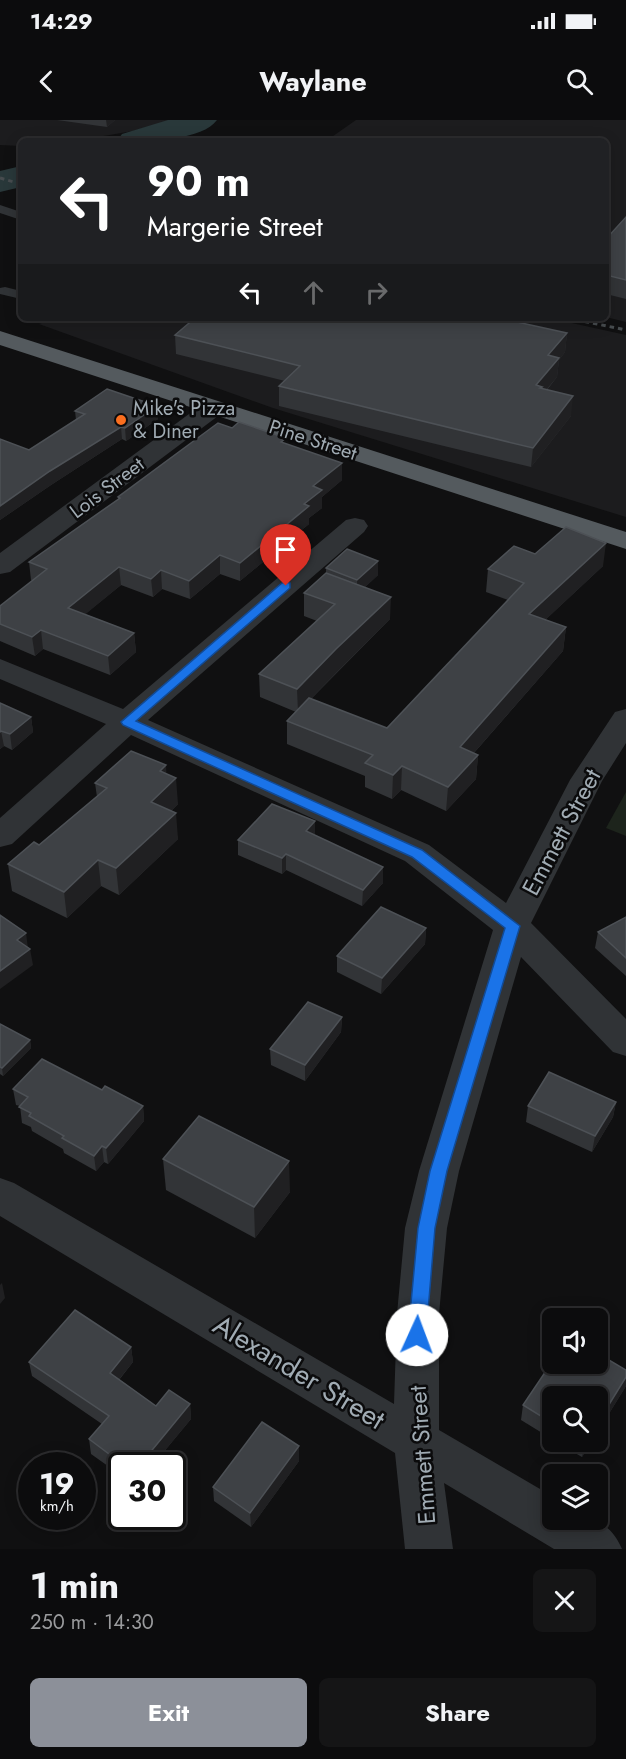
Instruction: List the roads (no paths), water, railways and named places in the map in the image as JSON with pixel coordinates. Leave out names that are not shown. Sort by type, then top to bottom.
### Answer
[{"type":"highway","name":"Pine Street","points":[[0,338],[626,541]]},
{"type":"street","name":"Lois Street","points":[[0,566],[213,408]]},
{"type":"street","points":[[0,836],[127,722],[355,526]]},
{"type":"street","points":[[0,668],[127,722],[417,853],[512,926],[626,1042]]},
{"type":"street","name":"Emmett Street","points":[[429,1549],[416,1442],[418,1314],[426,1228],[439,1171],[512,926],[586,780],[626,719]]},
{"type":"street","name":"Alexander Street","points":[[0,1195],[598,1549]]},
{"type":"lane","points":[[0,209],[18,215]]},
{"type":"lane","points":[[5,291],[18,294]]},
{"type":"waterway","points":[[143,138],[201,120]]},
{"type":"waterway","points":[[0,182],[18,177]]},
{"type":"railway","points":[[0,178],[18,183]]},
{"type":"railway","points":[[582,321],[626,330]]},
{"type":"place","name":"Mike's Pizza & Diner","points":[[121,420]]}]
